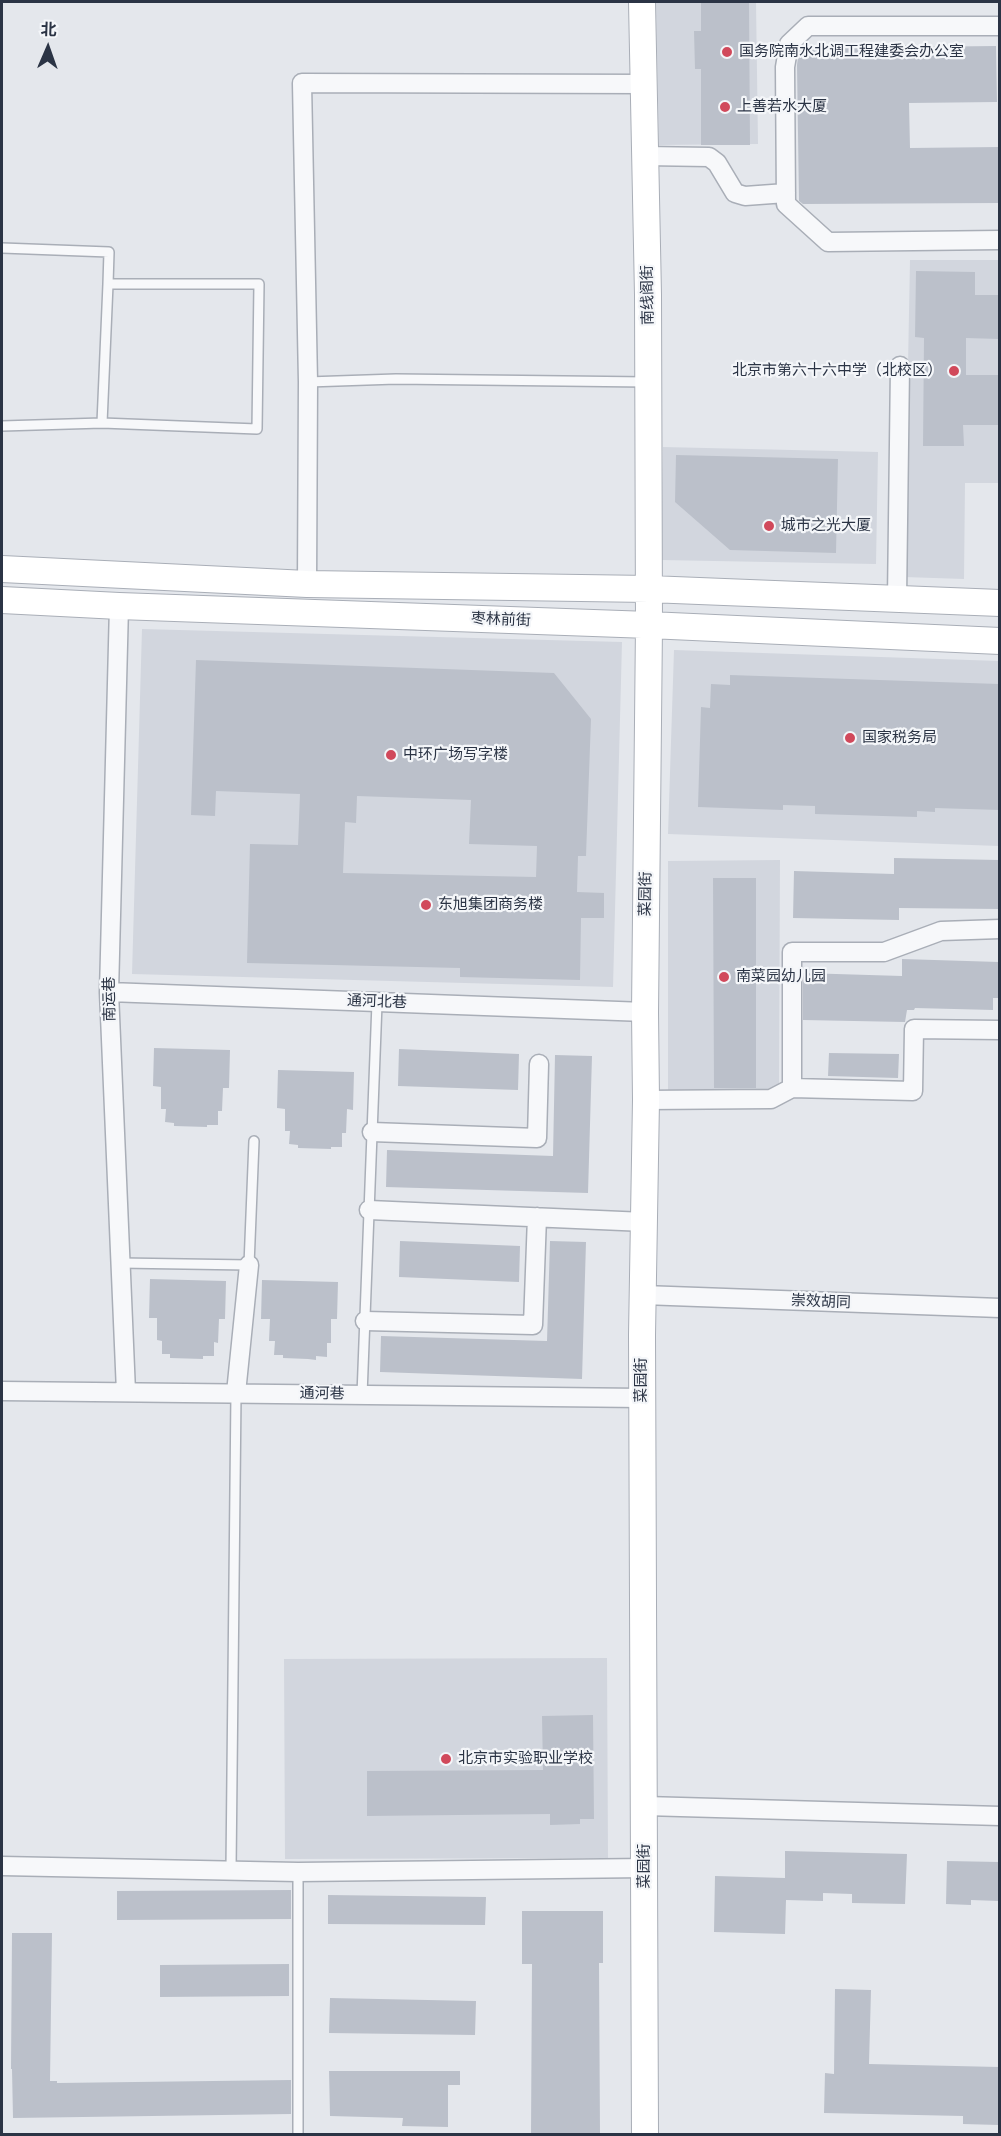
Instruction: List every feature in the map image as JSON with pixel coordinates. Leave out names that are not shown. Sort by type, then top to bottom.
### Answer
[{"type":"street","name":"南线阁街","points":[[642,2],[645,84],[649,589]]},
{"type":"street","points":[[999,26],[808,26],[789,44],[785,67],[786,204],[828,242],[999,240]]},
{"type":"street","points":[[307,584],[308,382],[302,83],[645,84]]},
{"type":"street","points":[[645,156],[709,157],[717,163],[735,193],[745,196],[786,193]]},
{"type":"street","points":[[897,599],[900,366]]},
{"type":"street","points":[[2,569],[307,584],[649,589],[999,603]]},
{"type":"street","name":"菜园街","points":[[645,2134],[646,1868],[642,1398],[649,589]]},
{"type":"street","name":"枣林前街","points":[[2,600],[649,625],[999,642]]},
{"type":"street","name":"南运巷","points":[[119,606],[109,992],[126,1392]]},
{"type":"street","points":[[792,1088],[792,952],[884,952],[941,931],[999,929]]},
{"type":"street","name":"通河北巷","points":[[109,992],[645,1012]]},
{"type":"street","points":[[646,1100],[771,1099],[792,1088],[913,1091],[914,1029],[999,1030]]},
{"type":"street","points":[[372,1132],[537,1138],[539,1064]]},
{"type":"street","points":[[369,1210],[645,1222]]},
{"type":"street","points":[[365,1321],[533,1325],[537,1217]]},
{"type":"street","points":[[236,1393],[249,1265]]},
{"type":"street","name":"崇效胡同","points":[[643,1295],[999,1308]]},
{"type":"street","name":"通河巷","points":[[2,1391],[642,1398]]},
{"type":"street","points":[[645,1806],[999,1816]]},
{"type":"street","points":[[2,1866],[298,1872],[646,1868]]},
{"type":"lane","points":[[2,248],[109,252],[102,423]]},
{"type":"lane","points":[[2,426],[102,423],[257,429],[259,284],[108,284]]},
{"type":"lane","points":[[308,382],[396,379],[648,382]]},
{"type":"lane","points":[[362,1395],[377,1003]]},
{"type":"lane","points":[[120,1263],[249,1265],[254,1141]]},
{"type":"lane","points":[[231,1869],[236,1393]]},
{"type":"lane","points":[[298,1872],[298,2134]]},
{"type":"shaded area","points":[[656,2],[756,2],[758,144],[659,145]]},
{"type":"shaded area","name":"北京市第六十六中学（北校区）","points":[[910,260],[999,260],[999,483],[965,483],[964,579],[904,577]]},
{"type":"shaded area","name":"城市之光大厦","points":[[663,447],[878,452],[876,564],[661,560]]},
{"type":"shaded area","points":[[142,629],[622,642],[613,987],[132,974]]},
{"type":"shaded area","name":"国家税务局","points":[[674,650],[999,661],[999,846],[668,834]]},
{"type":"shaded area","name":"南菜园幼儿园","points":[[780,860],[779,1093],[668,1093],[668,861]]},
{"type":"shaded area","name":"北京市实验职业学校","points":[[607,1658],[608,1858],[285,1859],[284,1659]]},
{"type":"building","name":"上善若水大厦","points":[[701,2],[749,2],[750,145],[701,145],[701,69],[695,69],[694,31],[701,31]]},
{"type":"building","points":[[908,45],[908,47],[996,46],[997,102],[909,103],[910,148],[999,147],[999,203],[803,204],[799,201],[797,65],[799,50],[802,47]]},
{"type":"building","points":[[916,271],[975,272],[975,295],[999,295],[999,339],[966,338],[966,375],[999,375],[999,425],[963,425],[964,446],[923,446],[924,338],[915,337]]},
{"type":"building","name":"城市之光大厦","points":[[676,455],[838,459],[836,553],[730,550],[675,502]]},
{"type":"building","name":"中环广场写字楼","points":[[196,660],[554,673],[591,719],[586,856],[578,856],[577,892],[604,893],[604,918],[581,918],[580,980],[460,977],[460,968],[247,963],[250,844],[298,845],[300,794],[216,791],[215,816],[191,815]],"holes":[[[357,796],[471,800],[469,844],[537,846],[536,877],[343,873],[345,822],[356,823]]]},
{"type":"building","name":"国家税务局","points":[[730,675],[999,684],[999,810],[935,808],[935,812],[917,811],[917,817],[815,814],[815,806],[783,805],[783,810],[698,807],[701,707],[710,708],[711,684],[730,685]]},
{"type":"building","points":[[894,858],[999,860],[999,909],[899,908],[899,920],[793,918],[794,871],[894,874]]},
{"type":"building","points":[[713,878],[756,878],[756,1088],[714,1088]]},
{"type":"building","points":[[902,959],[999,962],[999,998],[993,998],[993,1010],[915,1008],[907,1010],[905,1022],[803,1020],[803,973],[902,976]]},
{"type":"building","points":[[154,1048],[230,1050],[229,1088],[223,1088],[222,1111],[218,1111],[218,1125],[174,1126],[174,1123],[165,1122],[166,1109],[161,1109],[161,1087],[153,1086]]},
{"type":"building","points":[[399,1049],[519,1054],[518,1090],[398,1086]]},
{"type":"building","points":[[829,1053],[899,1054],[898,1078],[828,1076]]},
{"type":"building","points":[[555,1055],[592,1056],[588,1193],[386,1187],[387,1150],[553,1156]]},
{"type":"building","points":[[278,1070],[354,1072],[353,1110],[347,1109],[346,1133],[342,1133],[342,1147],[298,1148],[298,1145],[289,1144],[290,1131],[285,1131],[285,1109],[277,1108]]},
{"type":"building","points":[[400,1241],[520,1246],[519,1282],[399,1277]]},
{"type":"building","points":[[550,1241],[586,1242],[582,1379],[380,1372],[381,1336],[547,1341]]},
{"type":"building","points":[[150,1279],[226,1281],[225,1319],[219,1319],[218,1343],[214,1342],[214,1356],[203,1356],[203,1359],[170,1358],[170,1354],[162,1354],[162,1341],[157,1340],[157,1318],[149,1318]]},
{"type":"building","points":[[262,1280],[338,1282],[337,1319],[331,1319],[331,1343],[327,1343],[327,1357],[316,1356],[316,1360],[283,1358],[283,1355],[274,1355],[275,1341],[269,1341],[270,1319],[261,1319]]},
{"type":"building","points":[[593,1715],[594,1819],[580,1819],[580,1824],[550,1825],[550,1814],[367,1816],[367,1771],[543,1770],[542,1716]]},
{"type":"building","points":[[785,1851],[907,1854],[905,1904],[852,1903],[852,1894],[823,1893],[823,1901],[786,1900],[785,1934],[714,1932],[715,1876],[785,1878]]},
{"type":"building","points":[[947,1861],[999,1862],[999,1901],[971,1900],[971,1905],[946,1904]]},
{"type":"building","points":[[291,1890],[291,1919],[117,1920],[117,1891]]},
{"type":"building","points":[[328,1895],[486,1897],[485,1925],[328,1924]]},
{"type":"building","points":[[522,1911],[603,1911],[603,1963],[599,1963],[600,2134],[531,2134],[532,1964],[522,1964]]},
{"type":"building","points":[[12,1933],[52,1933],[50,2081],[57,2081],[57,2083],[291,2080],[291,2114],[13,2118]]},
{"type":"building","points":[[289,1964],[289,1996],[160,1997],[160,1965]]},
{"type":"building","points":[[835,1989],[871,1990],[869,2064],[999,2067],[999,2125],[963,2124],[963,2116],[824,2113],[825,2073],[834,2074]]},
{"type":"building","points":[[330,1998],[476,2001],[475,2035],[329,2033]]},
{"type":"building","points":[[329,2071],[460,2071],[460,2085],[448,2085],[448,2127],[402,2126],[403,2118],[330,2116]]},
{"type":"place","name":"国务院南水北调工程建委会办公室","points":[[727,52]]},
{"type":"place","name":"上善若水大厦","points":[[725,107]]},
{"type":"place","name":"北京市第六十六中学（北校区）","points":[[954,371]]},
{"type":"place","name":"城市之光大厦","points":[[769,526]]},
{"type":"place","name":"国家税务局","points":[[850,738]]},
{"type":"place","name":"中环广场写字楼","points":[[391,755]]},
{"type":"place","name":"东旭集团商务楼","points":[[426,905]]},
{"type":"place","name":"南菜园幼儿园","points":[[724,977]]},
{"type":"place","name":"北京市实验职业学校","points":[[446,1759]]}]
